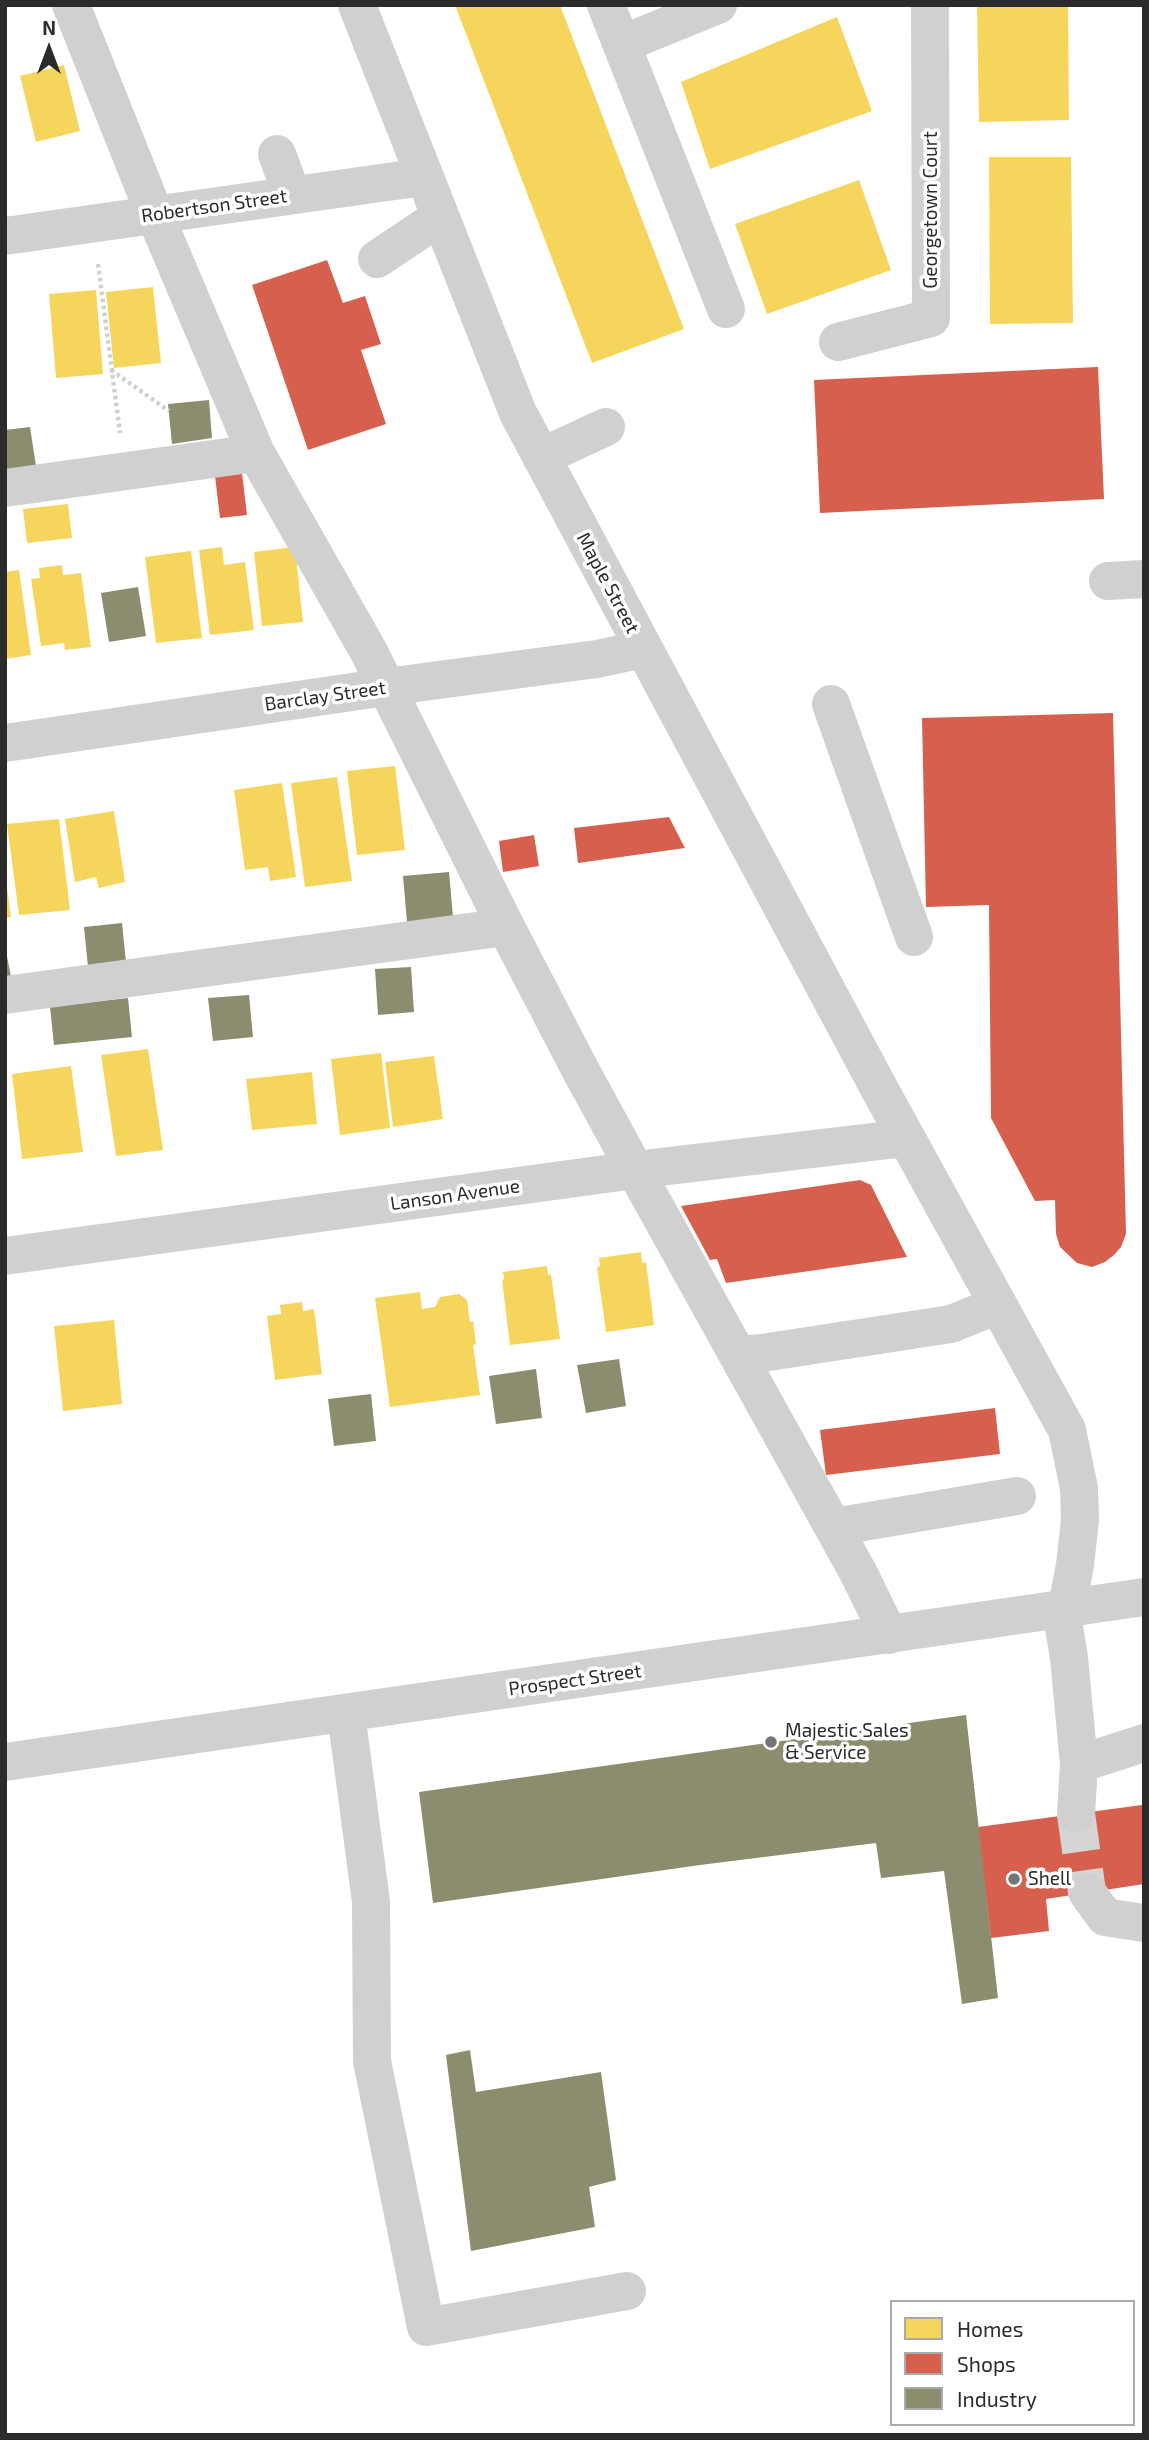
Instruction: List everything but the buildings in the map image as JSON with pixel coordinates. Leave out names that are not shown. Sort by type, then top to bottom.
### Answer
[{"type":"street","points":[[71,5],[155,215],[256,453],[386,687],[506,928],[635,1170],[834,1527],[889,1635]]},
{"type":"street","name":"Maple Street","points":[[357,5],[518,414],[906,1138],[1067,1430],[1074,1454],[1080,1520],[1075,1565],[1064,1608],[1079,1764],[1076,1814]]},
{"type":"street","points":[[606,5],[726,309]]},
{"type":"street","points":[[622,44],[718,5]]},
{"type":"street","name":"Georgetown Court","points":[[838,342],[931,318],[930,5]]},
{"type":"street","points":[[277,154],[292,195]]},
{"type":"street","name":"Robertson Street","points":[[5,236],[423,177]]},
{"type":"street","points":[[377,259],[439,217]]},
{"type":"street","points":[[541,457],[606,427]]},
{"type":"street","points":[[5,488],[256,453]]},
{"type":"street","name":"Barclay Street","points":[[5,743],[597,659],[644,649]]},
{"type":"street","points":[[831,704],[914,937]]},
{"type":"street","points":[[5,995],[506,928]]},
{"type":"street","name":"Lanson Avenue","points":[[5,1256],[635,1170],[906,1138]]},
{"type":"street","points":[[738,1355],[951,1324],[998,1304]]},
{"type":"street","points":[[834,1527],[1017,1496]]},
{"type":"street","name":"Prospect Street","points":[[5,1762],[1144,1597]]},
{"type":"street","points":[[345,1713],[370,1902],[372,2061],[426,2327],[627,2291]]},
{"type":"street","points":[[1079,1764],[1144,1743]]},
{"type":"street","points":[[1087,1892],[1105,1917],[1144,1923]]},
{"type":"path","points":[[98,260],[122,443]]},
{"type":"path","points":[[111,369],[169,411]]},
{"type":"tunnel","points":[[1076,1814],[1087,1892]]},
{"type":"place","name":"Majestic Sales & Service","points":[[771,1742]]},
{"type":"place","name":"Shell","points":[[1014,1879]]}]
